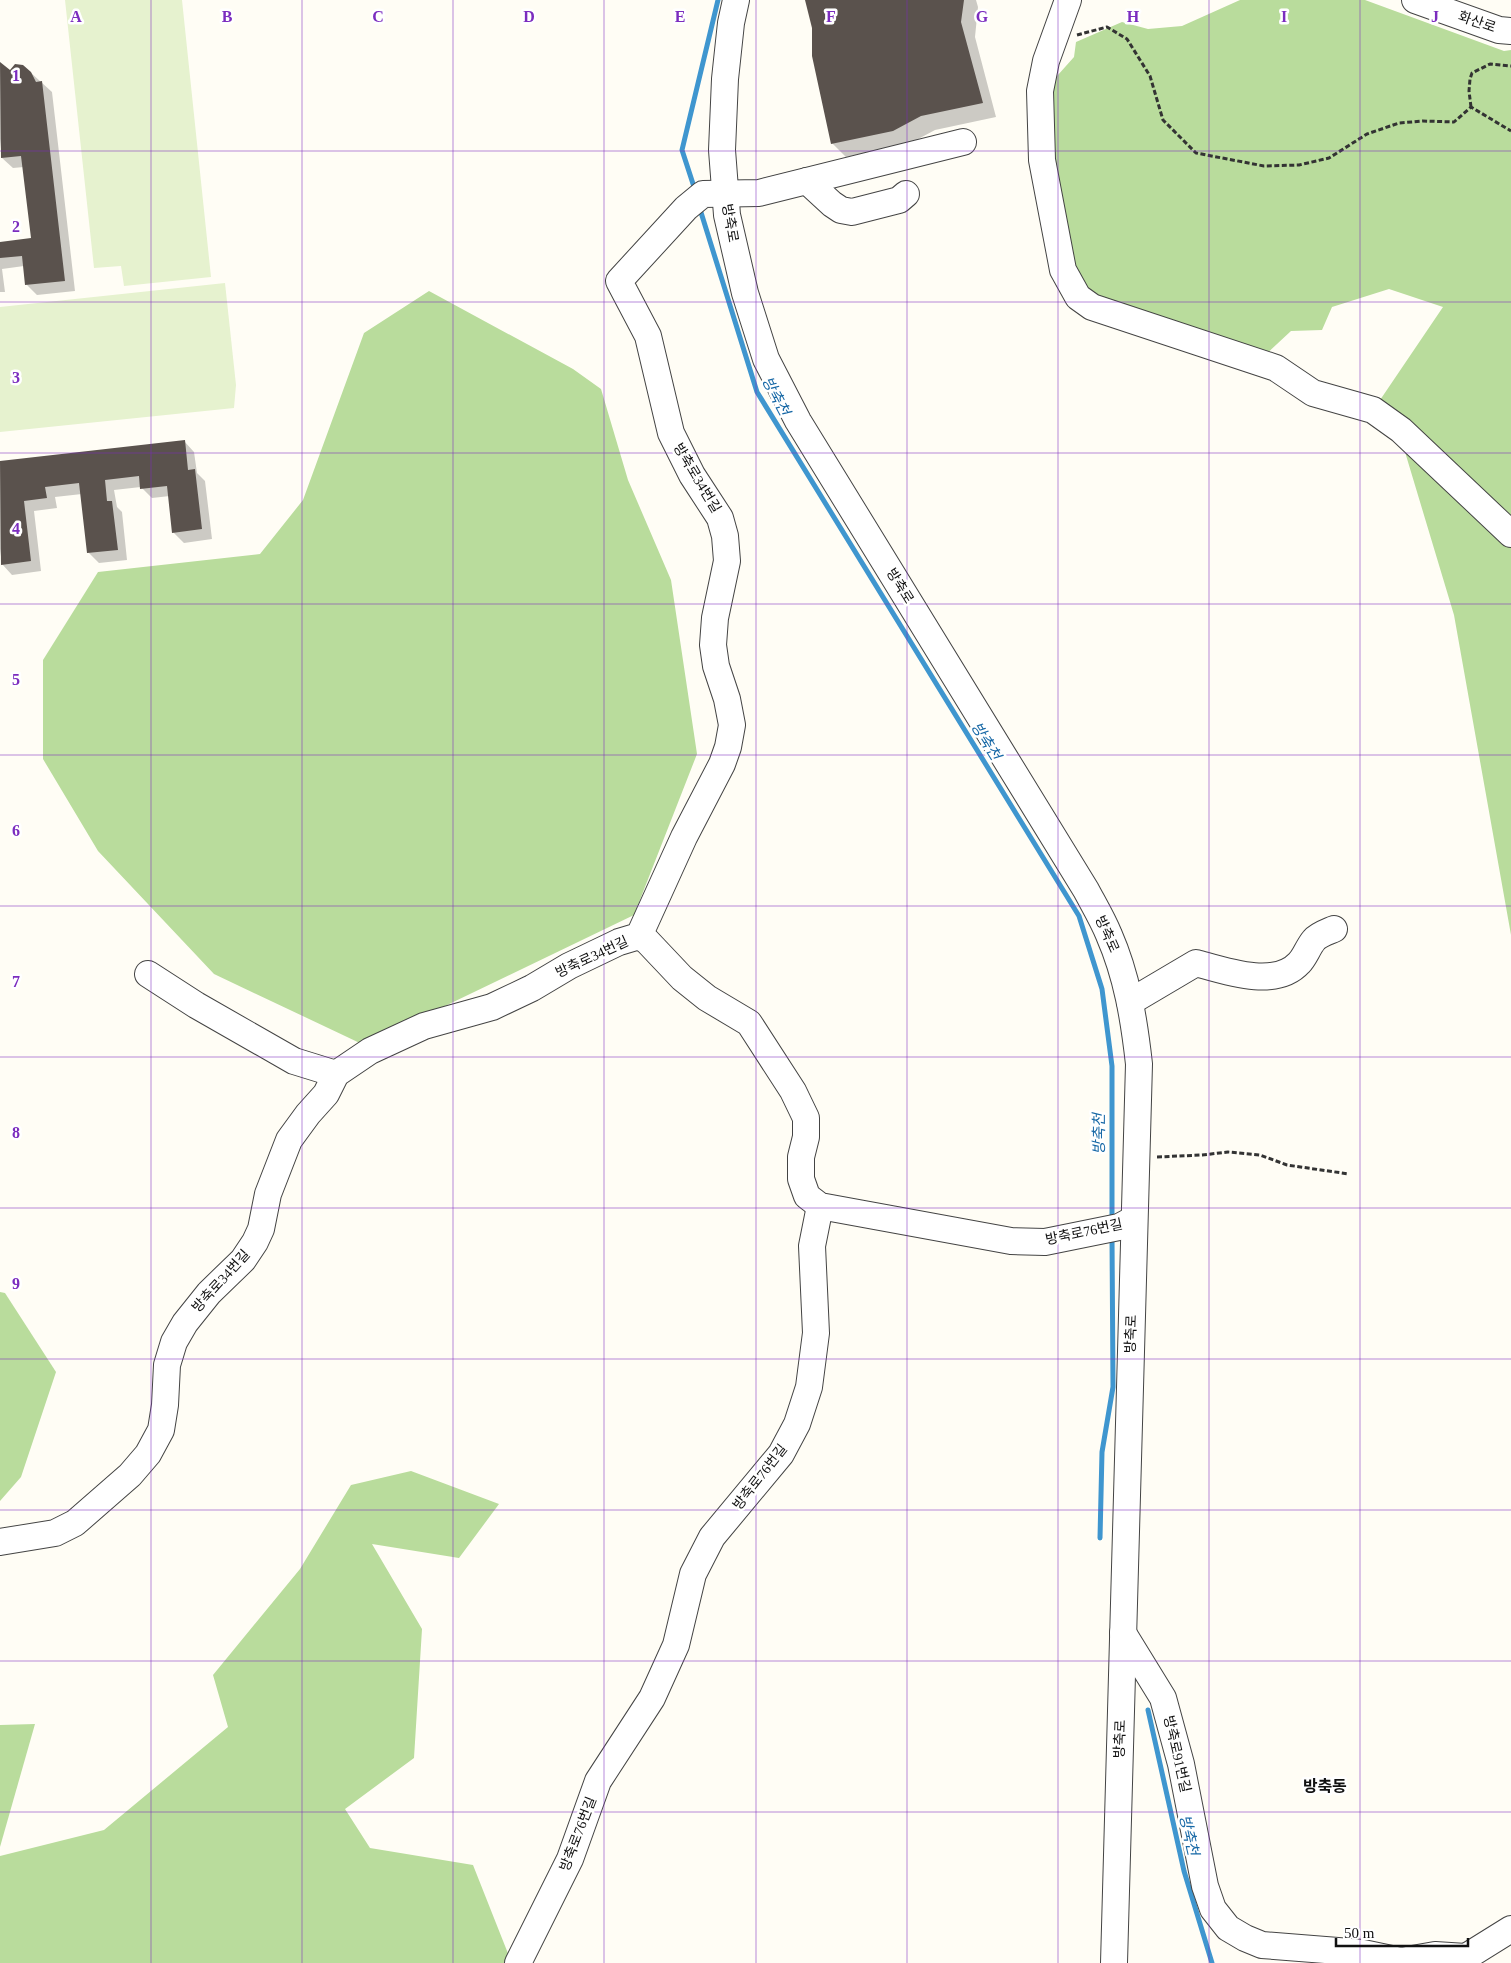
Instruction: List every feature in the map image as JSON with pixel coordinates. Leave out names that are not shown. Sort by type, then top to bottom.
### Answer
[{"type":"street","name":"방축로","points":[[736,0],[731,23],[725,79],[722,150],[705,198],[727,215],[745,293],[766,359],[798,421],[1086,890],[1109,934],[1124,975],[1135,1024],[1139,1064],[1136,1158],[1119,1226],[1123,1633],[1114,1963]]},
{"type":"street","points":[[1068,0],[1046,61],[1040,91],[1042,160],[1064,270],[1078,297],[1092,307],[1276,368],[1314,393],[1372,410],[1401,430],[1511,534]]},
{"type":"street","name":"화산로","points":[[1414,0],[1499,30],[1511,31]]},
{"type":"street","points":[[705,198],[759,193],[963,142]]},
{"type":"street","points":[[807,181],[832,204],[841,210],[852,212],[899,200],[906,194]]},
{"type":"street","name":"방축로34번길","points":[[0,1542],[55,1533],[76,1523],[130,1475],[148,1454],[160,1430],[165,1405],[167,1365],[174,1342],[185,1323],[209,1293],[244,1260],[255,1242],[261,1230],[268,1194],[289,1140],[326,1094],[336,1074],[370,1051],[424,1026],[492,1007],[532,988],[569,966],[619,942],[639,936],[684,836],[722,764],[728,747],[732,725],[727,699],[716,666],[713,645],[715,618],[727,561],[726,536],[720,518],[692,475],[671,433],[648,336],[619,281],[705,198]]},
{"type":"street","points":[[1130,1002],[1196,963],[1254,977],[1275,976],[1289,972],[1301,962],[1314,939],[1334,929]]},
{"type":"street","points":[[639,936],[647,941],[682,978],[707,998],[749,1023],[793,1091],[806,1118],[806,1137],[801,1157],[801,1179],[807,1196],[820,1206]]},
{"type":"street","points":[[148,974],[196,1005],[294,1061],[336,1074]]},
{"type":"street","name":"방축로76번길","points":[[518,1963],[570,1859],[598,1781],[652,1698],[676,1645],[693,1574],[712,1536],[781,1454],[798,1424],[809,1387],[816,1334],[812,1246],[820,1206],[1011,1240],[1045,1242],[1119,1226]]},
{"type":"street","name":"방축로91번길","points":[[1123,1633],[1163,1698],[1181,1764],[1204,1886],[1213,1908],[1228,1928],[1262,1945],[1363,1953],[1401,1961],[1436,1956],[1466,1960]]},
{"type":"street","points":[[1466,1960],[1511,1930]]},
{"type":"path","points":[[1053,42],[1108,27],[1127,39],[1150,76],[1163,120],[1196,153],[1264,166],[1299,164],[1329,158],[1367,134],[1399,123],[1423,121],[1454,122],[1471,107]]},
{"type":"path","points":[[1471,107],[1469,91],[1472,73],[1490,64],[1511,66]]},
{"type":"path","points":[[1471,107],[1511,132]]},
{"type":"path","points":[[1136,1158],[1228,1152],[1260,1156],[1287,1165],[1349,1174]]},
{"type":"green space","points":[[65,0],[182,0],[211,277],[124,286],[121,266],[94,268]]},
{"type":"green space","points":[[1240,0],[1365,0],[1504,51],[1511,50],[1511,935],[1454,615],[1402,442],[1376,406],[1443,307],[1389,289],[1332,307],[1322,330],[1291,331],[1262,358],[1082,293],[1047,159],[1049,85],[1074,57],[1076,42],[1122,22],[1148,29],[1182,26]]},
{"type":"green space","points":[[225,283],[236,385],[234,408],[0,432],[0,307]]},
{"type":"green space","points":[[429,291],[573,369],[601,389],[628,480],[671,580],[697,754],[634,915],[364,1045],[214,974],[98,851],[43,759],[43,660],[98,572],[260,554],[303,500],[364,333]]},
{"type":"green space","points":[[0,1292],[5,1293],[56,1372],[21,1477],[0,1501]]},
{"type":"green space","points":[[411,1471],[499,1504],[459,1558],[372,1544],[422,1629],[414,1758],[345,1809],[370,1848],[473,1865],[511,1963],[0,1963],[0,1856],[104,1830],[228,1727],[213,1675],[300,1569],[351,1485]]},
{"type":"green space","points":[[35,1724],[0,1847],[0,1725]]},
{"type":"building","points":[[805,0],[964,0],[961,22],[983,103],[921,116],[893,131],[831,144],[812,56],[812,28]]},
{"type":"building","points":[[0,62],[10,70],[15,64],[23,65],[31,72],[36,82],[42,81],[65,281],[25,285],[22,256],[0,258],[0,242],[31,238],[21,156],[1,158]]},
{"type":"building","points":[[185,440],[188,470],[195,469],[202,529],[172,533],[167,486],[140,489],[139,476],[105,480],[107,501],[112,501],[118,550],[87,553],[79,483],[45,487],[47,498],[24,501],[31,561],[1,565],[0,461]]},
{"type":"waterway","name":"방축천","points":[[695,190],[682,150],[718,0]]},
{"type":"waterway","name":"방축천","points":[[699,206],[757,392],[1079,916],[1102,989],[1112,1066],[1112,1221]]},
{"type":"waterway","name":"방축천","points":[[1100,1538],[1102,1452],[1113,1387],[1112,1237]]},
{"type":"waterway","name":"방축천","points":[[1148,1710],[1184,1871],[1212,1963]]},
{"type":"district","name":"방축동","points":[[1325,1786]]}]
